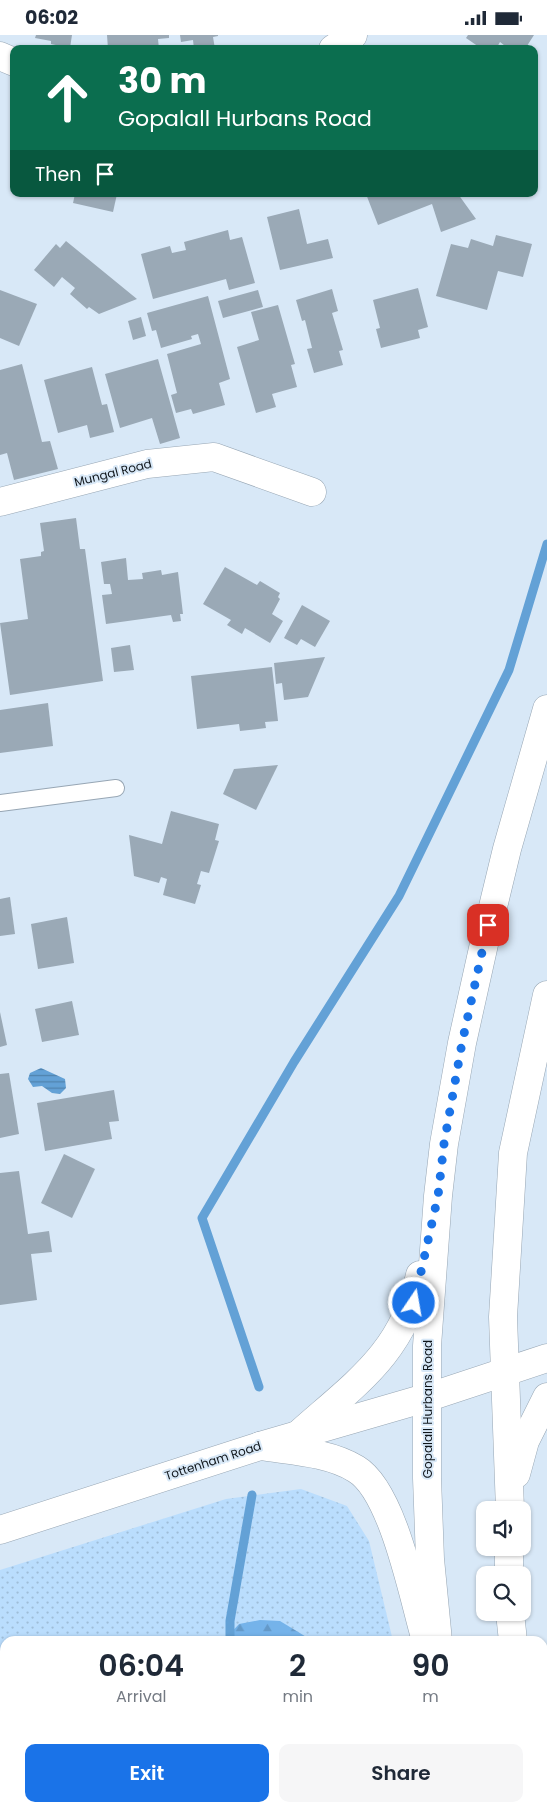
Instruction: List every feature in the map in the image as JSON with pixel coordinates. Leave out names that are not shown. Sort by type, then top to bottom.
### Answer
[{"type":"main road","points":[[339,45],[353,35]]},
{"type":"main road","name":"Mungal Road","points":[[0,502],[147,464],[214,457],[312,492]]},
{"type":"main road","name":"Gopalall Hurbans Road","points":[[438,1636],[429,1550],[427,1346],[438,1196],[444,1144],[462,1043],[484,944],[507,849],[547,709]]},
{"type":"main road","points":[[510,1501],[503,1317],[514,1153],[547,995]]},
{"type":"main road","points":[[300,1433],[378,1363],[395,1340],[414,1303],[438,1196]]},
{"type":"main road","name":"Tottenham Road","points":[[0,1530],[300,1433],[429,1397],[547,1357]]},
{"type":"main road","points":[[511,1501],[525,1441],[547,1397]]},
{"type":"main road","points":[[260,1446],[326,1457],[357,1469],[371,1483],[388,1513],[425,1636]]},
{"type":"main road","points":[[511,1621],[512,1636]]},
{"type":"lane","points":[[0,803],[116,788]]},
{"type":"shaded area","points":[[41,1068],[65,1079],[66,1088],[60,1094],[52,1093],[42,1086],[33,1087],[28,1079],[30,1073]]},
{"type":"shaded area","points":[[301,1489],[347,1506],[369,1541],[392,1636],[307,1636],[239,1624],[228,1636],[0,1636],[0,1570],[226,1499]]},
{"type":"green space","points":[[260,1620],[280,1621],[305,1636],[228,1636],[239,1624]]},
{"type":"building","points":[[36,35],[72,35],[70,45],[56,45],[51,44],[51,41],[35,38]]},
{"type":"building","points":[[107,35],[169,35],[169,38],[158,39],[159,45],[108,45]]},
{"type":"building","points":[[180,35],[218,35],[213,37],[214,45],[194,45],[193,40],[181,42]]},
{"type":"building","points":[[468,35],[534,35],[528,45],[504,45],[500,42],[498,45],[476,45],[466,38]]},
{"type":"building","points":[[74,197],[116,197],[113,212],[73,203]]},
{"type":"building","points":[[367,197],[460,197],[476,219],[441,232],[432,204],[378,225]]},
{"type":"building","points":[[299,209],[307,244],[328,239],[333,258],[280,270],[267,217]]},
{"type":"building","points":[[228,230],[230,240],[242,237],[255,283],[229,290],[226,279],[153,299],[141,254],[170,246],[172,253],[186,250],[184,242]]},
{"type":"building","points":[[496,235],[532,244],[523,277],[498,271],[487,310],[436,296],[451,244],[468,248],[471,239],[493,246]]},
{"type":"building","points":[[66,241],[137,299],[99,314],[89,307],[87,309],[70,294],[75,288],[62,277],[54,287],[34,270],[56,244],[60,248]]},
{"type":"building","points":[[418,288],[428,327],[418,330],[420,338],[381,348],[376,329],[380,328],[373,300]]},
{"type":"building","points":[[332,289],[338,311],[332,313],[343,350],[339,351],[343,365],[314,373],[307,349],[312,348],[305,320],[302,321],[296,300]]},
{"type":"building","points":[[0,290],[37,304],[19,346],[0,338]]},
{"type":"building","points":[[258,290],[263,307],[223,318],[218,301]]},
{"type":"building","points":[[208,296],[230,379],[219,383],[225,405],[193,414],[191,409],[176,413],[171,395],[177,393],[167,354],[201,344],[198,334],[191,336],[192,339],[161,348],[156,330],[152,331],[147,313]]},
{"type":"building","points":[[278,305],[295,364],[291,365],[297,387],[272,394],[276,407],[256,413],[237,347],[259,340],[251,312]]},
{"type":"building","points":[[141,317],[146,336],[133,340],[128,321]]},
{"type":"building","points":[[158,359],[180,438],[160,444],[152,418],[120,428],[105,374]]},
{"type":"building","points":[[22,364],[42,442],[50,441],[58,469],[14,480],[7,453],[0,455],[0,370]]},
{"type":"building","points":[[92,367],[102,405],[107,404],[114,432],[90,438],[87,425],[58,433],[44,380]]},
{"type":"building","points":[[76,518],[80,549],[85,549],[103,681],[10,695],[0,623],[28,619],[20,559],[41,556],[41,552],[44,551],[40,523]]},
{"type":"building","points":[[126,558],[128,580],[143,579],[142,573],[161,570],[162,575],[178,572],[183,614],[180,614],[181,621],[173,622],[171,615],[106,624],[102,595],[112,594],[110,584],[104,584],[101,562]]},
{"type":"building","points":[[225,567],[257,585],[260,581],[280,593],[278,597],[280,599],[272,614],[283,621],[270,643],[245,628],[242,634],[227,625],[231,620],[203,604]]},
{"type":"building","points":[[302,605],[330,621],[315,647],[301,639],[297,645],[284,638]]},
{"type":"building","points":[[130,645],[134,670],[114,672],[111,648]]},
{"type":"building","points":[[325,657],[308,697],[284,700],[282,683],[276,684],[274,663]]},
{"type":"building","points":[[272,667],[278,721],[265,722],[266,728],[240,731],[239,724],[197,729],[191,676]]},
{"type":"building","points":[[48,703],[53,746],[0,753],[0,710]]},
{"type":"building","points":[[278,765],[256,810],[223,794],[234,769]]},
{"type":"building","points":[[171,811],[219,824],[215,840],[219,841],[209,873],[201,871],[197,884],[201,885],[195,904],[163,895],[167,879],[161,877],[159,883],[134,876],[129,835],[162,844]]},
{"type":"building","points":[[10,897],[15,934],[0,936],[0,899]]},
{"type":"building","points":[[67,917],[74,963],[38,969],[31,924]]},
{"type":"building","points":[[72,1001],[79,1035],[42,1042],[35,1009]]},
{"type":"building","points":[[0,1012],[7,1045],[0,1047]]},
{"type":"building","points":[[9,1073],[19,1134],[0,1138],[0,1074]]},
{"type":"building","points":[[114,1090],[119,1121],[109,1122],[112,1139],[45,1151],[37,1103]]},
{"type":"building","points":[[64,1154],[95,1169],[72,1218],[41,1203]]},
{"type":"building","points":[[19,1171],[28,1234],[49,1231],[52,1252],[31,1254],[37,1300],[0,1305],[0,1173]]},
{"type":"waterway","points":[[259,1387],[202,1218],[294,1062],[399,896],[509,670],[547,544]]},
{"type":"waterway","points":[[230,1636],[230,1621],[252,1495]]},
{"type":"route","points":[[414,1303],[438,1196],[444,1144],[462,1043],[488,925]]}]
